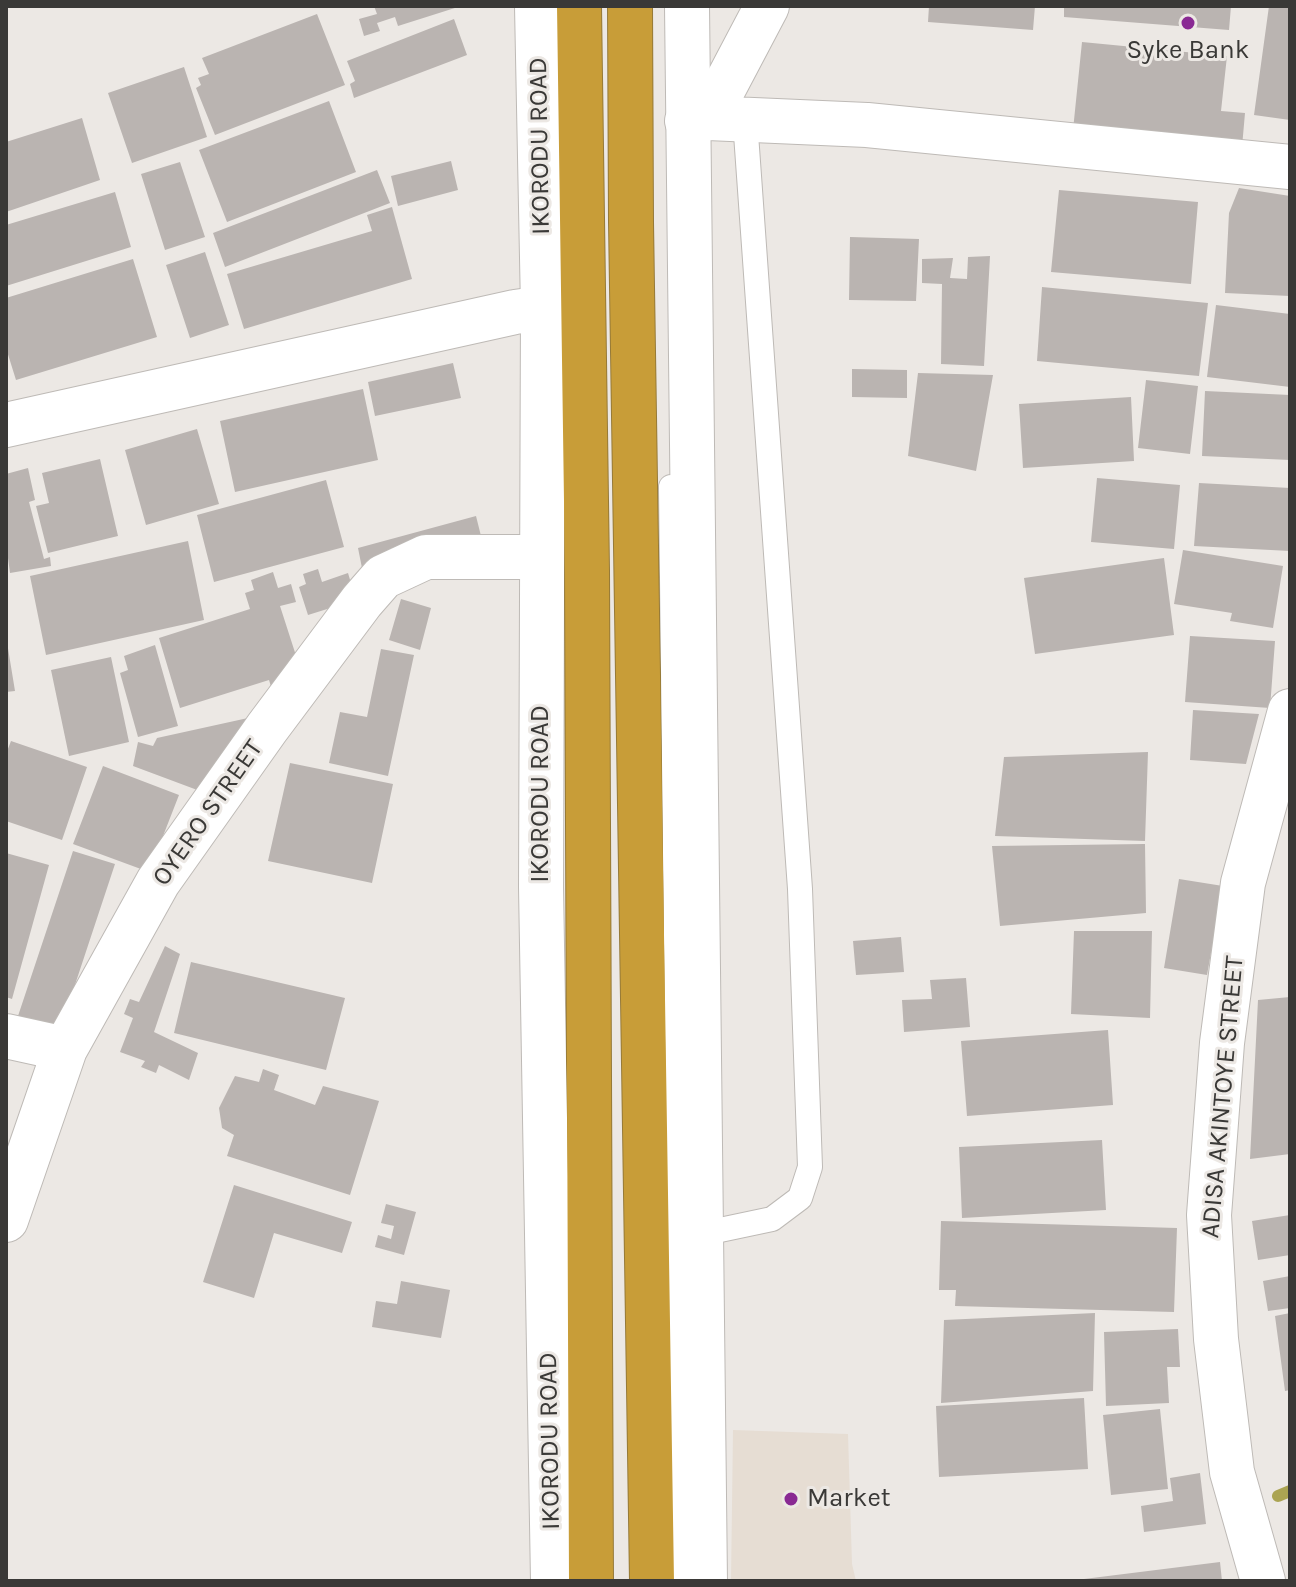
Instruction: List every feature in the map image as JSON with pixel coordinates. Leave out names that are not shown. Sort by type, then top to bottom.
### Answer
[{"type":"highway","name":"IKORODU ROAD","points":[[579,6],[587,587],[591,1581]]},
{"type":"highway","points":[[630,6],[652,1581]]},
{"type":"street","name":"IKORODU ROAD","points":[[537,6],[543,308],[541,887],[553,1581]]},
{"type":"street","points":[[687,6],[713,119],[701,1234],[705,1581]]},
{"type":"street","points":[[713,119],[767,6]]},
{"type":"street","points":[[713,119],[867,125],[1290,167]]},
{"type":"street","points":[[6,425],[543,308]]},
{"type":"street","name":"OYERO STREET","points":[[6,1220],[65,1049],[158,882],[276,715],[362,601],[383,577],[426,557],[542,557]]},
{"type":"street","name":"ADISA AKINTOYE STREET","points":[[1263,1581],[1232,1472],[1216,1339],[1209,1215],[1222,1043],[1243,883],[1290,711]]},
{"type":"street","points":[[6,1036],[65,1049]]},
{"type":"lane","points":[[669,6],[671,623],[683,1581]]},
{"type":"lane","points":[[701,1234],[772,1219],[800,1198],[810,1167],[800,889],[713,119]]},
{"type":"shaded area","name":"Market","points":[[733,1430],[848,1434],[852,1564],[856,1581],[731,1581]]},
{"type":"building","points":[[374,6],[458,7],[398,26],[395,17],[377,23],[380,31],[364,36],[359,19],[377,14]]},
{"type":"building","points":[[929,6],[1035,6],[1033,30],[928,22]]},
{"type":"building","name":"Syke Bank","points":[[1064,6],[1231,6],[1229,30],[1064,17]]},
{"type":"building","points":[[1269,6],[1290,6],[1290,120],[1254,115]]},
{"type":"building","points":[[317,14],[345,85],[215,135],[196,88],[201,85],[198,78],[209,74],[202,58]]},
{"type":"building","points":[[454,19],[467,55],[354,98],[350,84],[355,81],[347,61]]},
{"type":"building","points":[[1082,42],[1227,56],[1221,111],[1245,113],[1242,147],[1073,130]]},
{"type":"building","points":[[184,67],[207,137],[132,163],[108,93]]},
{"type":"building","points":[[329,101],[356,172],[227,222],[199,150]]},
{"type":"building","points":[[82,118],[100,180],[6,212],[6,142]]},
{"type":"building","points":[[451,161],[458,190],[398,206],[391,176]]},
{"type":"building","points":[[180,162],[205,237],[165,250],[141,174]]},
{"type":"building","points":[[377,170],[390,203],[225,267],[213,233]]},
{"type":"building","points":[[1239,188],[1290,196],[1290,296],[1225,293],[1229,213]]},
{"type":"building","points":[[1059,190],[1198,202],[1191,284],[1051,272]]},
{"type":"building","points":[[115,192],[131,247],[6,286],[6,225]]},
{"type":"building","points":[[392,207],[412,279],[244,329],[227,274],[372,231],[367,215]]},
{"type":"building","points":[[850,237],[919,239],[916,301],[849,300]]},
{"type":"building","points":[[205,252],[229,325],[190,338],[166,265]]},
{"type":"building","points":[[990,256],[984,366],[941,364],[942,284],[922,283],[922,259],[953,258],[950,278],[967,279],[968,257]]},
{"type":"building","points":[[133,259],[157,337],[16,380],[6,348],[6,298]]},
{"type":"building","points":[[1042,287],[1208,303],[1199,376],[1037,361]]},
{"type":"building","points":[[1216,305],[1290,314],[1290,387],[1207,377]]},
{"type":"building","points":[[453,363],[461,398],[375,416],[368,382]]},
{"type":"building","points":[[852,369],[907,370],[907,398],[852,397]]},
{"type":"building","points":[[918,373],[993,375],[976,471],[908,456]]},
{"type":"building","points":[[1146,380],[1198,386],[1190,454],[1138,448]]},
{"type":"building","points":[[363,389],[378,460],[235,492],[220,421]]},
{"type":"building","points":[[1205,391],[1290,395],[1290,460],[1202,456]]},
{"type":"building","points":[[1131,397],[1134,461],[1023,468],[1019,404]]},
{"type":"building","points":[[197,429],[219,504],[146,525],[125,450]]},
{"type":"building","points":[[100,459],[118,536],[48,553],[36,506],[49,503],[42,473]]},
{"type":"building","points":[[28,468],[35,500],[29,502],[44,559],[50,557],[51,566],[10,573],[6,543],[6,474]]},
{"type":"building","points":[[1097,478],[1180,485],[1174,549],[1091,542]]},
{"type":"building","points":[[326,480],[344,547],[214,582],[197,515]]},
{"type":"building","points":[[1199,483],[1290,488],[1290,551],[1194,546]]},
{"type":"building","points":[[476,516],[481,536],[362,568],[358,548]]},
{"type":"building","points":[[188,541],[204,620],[46,655],[30,576]]},
{"type":"building","points":[[1183,550],[1283,566],[1273,628],[1230,621],[1232,613],[1174,604]]},
{"type":"building","points":[[1164,558],[1174,635],[1035,654],[1024,578]]},
{"type":"building","points":[[318,569],[322,582],[348,573],[356,600],[308,615],[299,587],[306,584],[303,574]]},
{"type":"building","points":[[273,572],[278,588],[291,584],[296,602],[280,606],[300,668],[273,693],[269,680],[180,708],[159,638],[250,609],[245,593],[254,590],[251,580]]},
{"type":"building","points":[[401,599],[431,608],[420,650],[389,640]]},
{"type":"building","points":[[6,636],[15,691],[6,692]]},
{"type":"building","points":[[1190,636],[1275,641],[1270,708],[1185,702]]},
{"type":"building","points":[[155,645],[178,726],[138,737],[120,673],[128,670],[124,656]]},
{"type":"building","points":[[381,649],[414,655],[388,776],[329,763],[340,712],[367,717]]},
{"type":"building","points":[[111,657],[129,742],[69,756],[51,670]]},
{"type":"building","points":[[1193,710],[1259,714],[1246,764],[1190,760]]},
{"type":"building","points":[[248,718],[216,797],[133,766],[138,742],[153,746],[157,738]]},
{"type":"building","points":[[11,741],[87,767],[62,840],[6,821],[6,754]]},
{"type":"building","points":[[1148,752],[1145,841],[995,836],[1004,757]]},
{"type":"building","points":[[290,763],[393,784],[372,883],[268,861]]},
{"type":"building","points":[[103,766],[179,795],[149,872],[73,844]]},
{"type":"building","points":[[1145,844],[1146,913],[1000,926],[992,846]]},
{"type":"building","points":[[73,851],[115,864],[59,1033],[17,1019]]},
{"type":"building","points":[[6,853],[49,865],[12,999],[6,997]]},
{"type":"building","points":[[1179,879],[1223,886],[1207,975],[1164,968]]},
{"type":"building","points":[[1074,931],[1152,931],[1150,1018],[1071,1014]]},
{"type":"building","points":[[901,937],[904,972],[856,975],[853,941]]},
{"type":"building","points":[[165,946],[180,954],[154,1032],[198,1053],[189,1080],[159,1065],[156,1073],[141,1067],[145,1061],[120,1052],[133,1018],[124,1014],[130,999],[139,1002]]},
{"type":"building","points":[[191,962],[345,998],[326,1070],[174,1033]]},
{"type":"building","points":[[966,978],[970,1027],[904,1032],[902,1000],[932,999],[930,980]]},
{"type":"building","points":[[1290,997],[1290,1154],[1250,1159],[1258,1000]]},
{"type":"building","points":[[1108,1030],[1113,1105],[967,1116],[961,1041]]},
{"type":"building","points":[[263,1069],[279,1075],[274,1090],[315,1105],[323,1086],[379,1101],[350,1195],[227,1156],[234,1135],[222,1128],[219,1108],[235,1076],[259,1082]]},
{"type":"building","points":[[1102,1140],[1106,1210],[962,1218],[959,1147]]},
{"type":"building","points":[[234,1185],[352,1222],[342,1253],[274,1233],[254,1298],[203,1282]]},
{"type":"building","points":[[386,1204],[416,1212],[404,1255],[375,1247],[378,1235],[391,1239],[394,1226],[381,1223]]},
{"type":"building","points":[[1290,1215],[1290,1255],[1258,1260],[1252,1221]]},
{"type":"building","points":[[941,1221],[1177,1228],[1174,1312],[955,1306],[956,1290],[939,1290]]},
{"type":"building","points":[[1290,1276],[1290,1308],[1268,1311],[1263,1281]]},
{"type":"building","points":[[401,1281],[450,1290],[441,1338],[372,1327],[376,1301],[397,1304]]},
{"type":"building","points":[[1095,1313],[1093,1391],[941,1403],[944,1320]]},
{"type":"building","points":[[1290,1313],[1290,1390],[1285,1391],[1275,1316]]},
{"type":"building","points":[[1178,1329],[1180,1367],[1167,1367],[1169,1403],[1106,1406],[1104,1332]]},
{"type":"building","points":[[1084,1398],[1088,1469],[939,1477],[936,1406]]},
{"type":"building","points":[[1160,1409],[1168,1489],[1111,1495],[1103,1415]]},
{"type":"building","points":[[1200,1473],[1206,1524],[1144,1532],[1141,1506],[1173,1501],[1170,1478]]},
{"type":"building","points":[[1220,1562],[1222,1581],[1084,1579]]},
{"type":"waterway","points":[[1278,1496],[1290,1491]]},
{"type":"place","name":"Syke Bank","points":[[1188,23]]},
{"type":"place","name":"Market","points":[[791,1499]]}]
